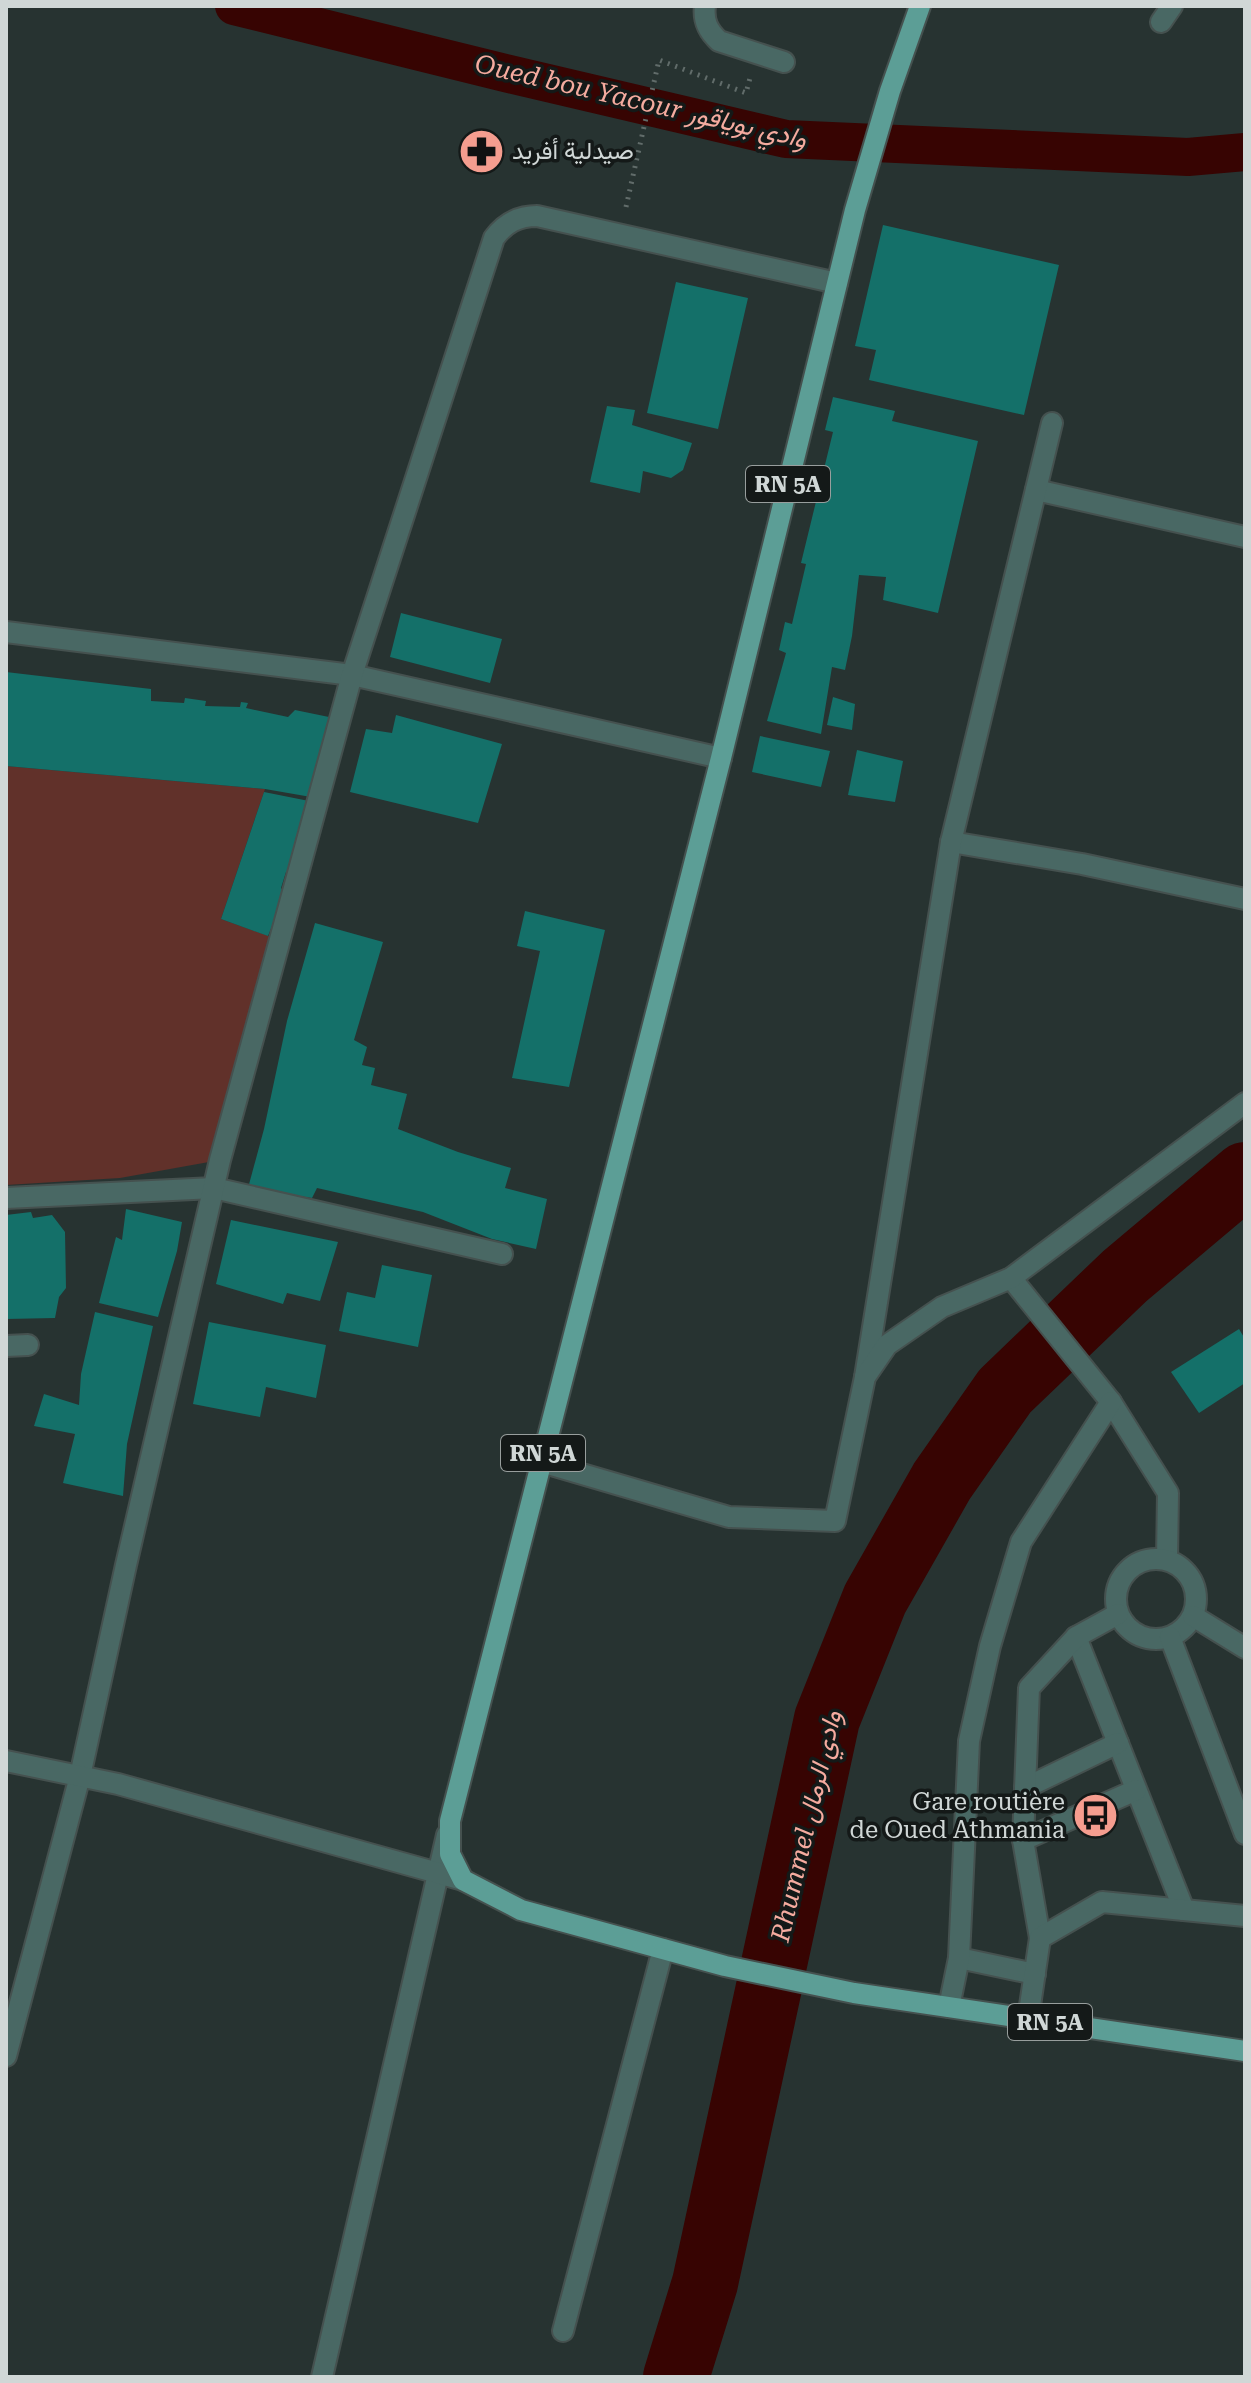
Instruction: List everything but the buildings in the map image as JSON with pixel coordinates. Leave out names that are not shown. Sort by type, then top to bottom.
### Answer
[{"type":"main road","name":"RN 5A","points":[[920,6],[890,91],[855,210],[721,758],[450,1821],[450,1854],[463,1880],[521,1910],[725,1966],[854,1993],[1245,2051]]},
{"type":"street","points":[[705,6],[706,25],[711,34],[728,46],[784,62]]},
{"type":"street","points":[[6,2056],[80,1776],[214,1188],[352,675],[494,238],[508,223],[537,216],[837,283]]},
{"type":"street","points":[[541,1462],[729,1517],[835,1521],[865,1377],[951,842],[1052,423]]},
{"type":"street","points":[[1036,490],[1245,537]]},
{"type":"street","points":[[6,632],[352,675],[721,758]]},
{"type":"street","points":[[951,842],[1082,864],[1245,899]]},
{"type":"street","points":[[865,1377],[887,1345],[942,1307],[1011,1278],[1245,1103]]},
{"type":"street","points":[[6,1198],[214,1188],[502,1254]]},
{"type":"street","points":[[1011,1278],[1111,1402],[1168,1493],[1167,1560]]},
{"type":"street","points":[[6,1346],[28,1345]]},
{"type":"street","points":[[949,2007],[959,1958],[969,1741],[990,1646],[1021,1542],[1111,1402]]},
{"type":"street","points":[[1149,1559],[1167,1560],[1182,1568],[1193,1582],[1197,1599],[1193,1616],[1184,1629],[1170,1637],[1155,1640],[1139,1637],[1118,1614],[1115,1596],[1121,1579],[1132,1566],[1149,1559]]},
{"type":"street","points":[[1028,2019],[1040,1938],[1023,1840],[1029,1688],[1076,1637],[1118,1614]]},
{"type":"street","points":[[1193,1616],[1245,1648]]},
{"type":"street","points":[[1076,1637],[1184,1910]]},
{"type":"street","points":[[1170,1637],[1245,1834]]},
{"type":"street","points":[[1025,1788],[1118,1743]]},
{"type":"street","points":[[6,1761],[118,1784],[463,1880]]},
{"type":"street","points":[[1023,1840],[1136,1790]]},
{"type":"street","points":[[322,2377],[450,1821]]},
{"type":"street","points":[[1040,1938],[1102,1902],[1245,1916]]},
{"type":"street","points":[[563,2331],[663,1949]]},
{"type":"street","points":[[959,1958],[1035,1974]]},
{"type":"path","points":[[627,202],[659,60],[746,93],[757,54]]},
{"type":"shaded area","points":[[6,766],[265,789],[221,919],[280,940],[220,1160],[120,1178],[6,1185]]},
{"type":"waterway","name":"Oued bou Yacour وادي بوياقور","points":[[234,6],[786,139],[1188,157],[1245,152]]},
{"type":"waterway","name":"Rhummel وادي الرمال","points":[[676,2377],[705,2283],[827,1719],[875,1599],[942,1481],[1005,1391],[1125,1276],[1245,1175]]},
{"type":"place","name":"صيدلية أفريد","points":[[481,151]]},
{"type":"place","name":"Gare routière de Oued Athmania","points":[[1096,1816]]}]
